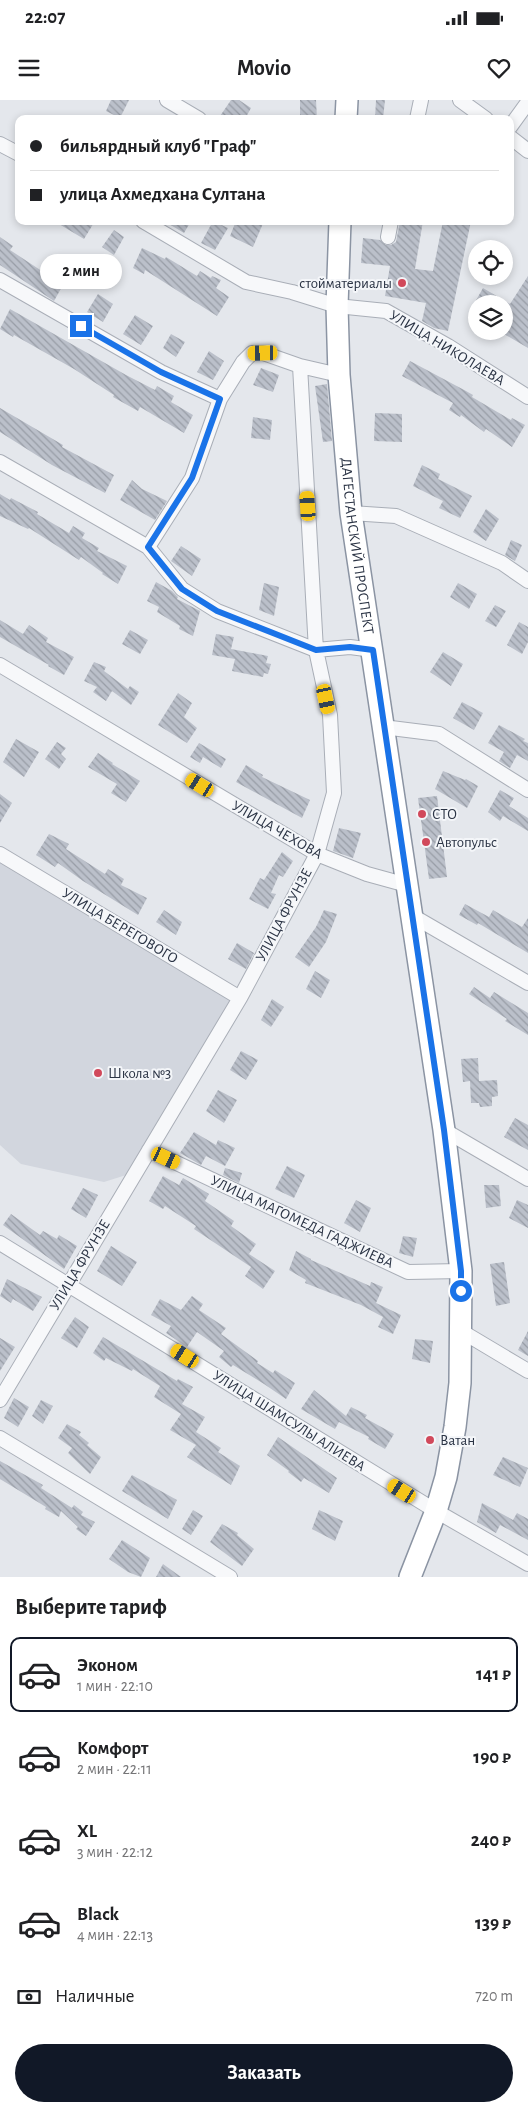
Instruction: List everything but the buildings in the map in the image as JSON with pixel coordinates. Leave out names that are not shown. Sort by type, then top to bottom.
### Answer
[{"type":"highway","points":[[346,115],[347,100]]},
{"type":"highway","name":"ДАГЕСТАНСКИЙ ПРОСПЕКТ","points":[[340,225],[337,306],[339,374],[351,513],[444,1130],[461,1271],[460,1382],[455,1427],[446,1477],[436,1511],[410,1577]]},
{"type":"street","points":[[167,100],[191,115]]},
{"type":"street","points":[[417,115],[421,100]]},
{"type":"street","points":[[460,100],[481,115]]},
{"type":"street","points":[[514,121],[528,102]]},
{"type":"street","points":[[514,140],[528,150]]},
{"type":"street","points":[[0,144],[15,152]]},
{"type":"street","name":"УЛИЦА НИКОЛАЕВА","points":[[150,225],[246,282],[292,292],[337,306],[386,311],[448,346],[528,397]]},
{"type":"street","points":[[388,237],[390,225]]},
{"type":"street","points":[[0,280],[161,372],[220,399]]},
{"type":"street","points":[[148,547],[192,478],[220,399],[243,362],[252,353],[263,353],[300,366],[339,374]]},
{"type":"street","name":"УЛИЦА ФРУНЗЕ","points":[[0,1400],[240,998],[316,854],[334,793],[330,715],[316,650],[300,366]]},
{"type":"street","points":[[0,462],[148,547],[182,589],[217,611],[316,650],[350,647],[373,650]]},
{"type":"street","points":[[351,513],[396,516],[502,563],[528,581]]},
{"type":"street","name":"УЛИЦА ЧЕХОВА","points":[[0,665],[316,854],[367,874],[407,885]]},
{"type":"street","points":[[383,728],[439,734],[528,790]]},
{"type":"street","name":"УЛИЦА БЕРЕГОВОГО","points":[[0,854],[240,998]]},
{"type":"street","points":[[411,914],[528,983]]},
{"type":"street","points":[[444,1130],[528,1178]]},
{"type":"street","name":"УЛИЦА МАГОМЕДА ГАДЖИЕВА","points":[[149,1150],[408,1272],[461,1271]]},
{"type":"street","name":"УЛИЦА ШАМСУЛЫ АЛИЕВА","points":[[0,1243],[436,1511],[528,1564]]},
{"type":"street","points":[[461,1331],[528,1372]]},
{"type":"street","points":[[0,1438],[230,1577]]},
{"type":"shaded area","name":"Школа №3","points":[[0,862],[235,1000],[142,1170],[104,1182],[21,1164],[0,1145]]},
{"type":"place","name":"стойматериалы","points":[[402,283]]},
{"type":"place","name":"СТО","points":[[422,814]]},
{"type":"place","name":"Автопульс","points":[[426,842]]},
{"type":"place","name":"Школа №3","points":[[98,1073]]},
{"type":"place","name":"Ватан","points":[[430,1440]]},
{"type":"route","points":[[81,326],[161,372],[220,399],[192,478],[148,547],[182,589],[217,611],[316,650],[350,647],[373,650],[383,728],[444,1130],[461,1271],[461,1291]]}]
